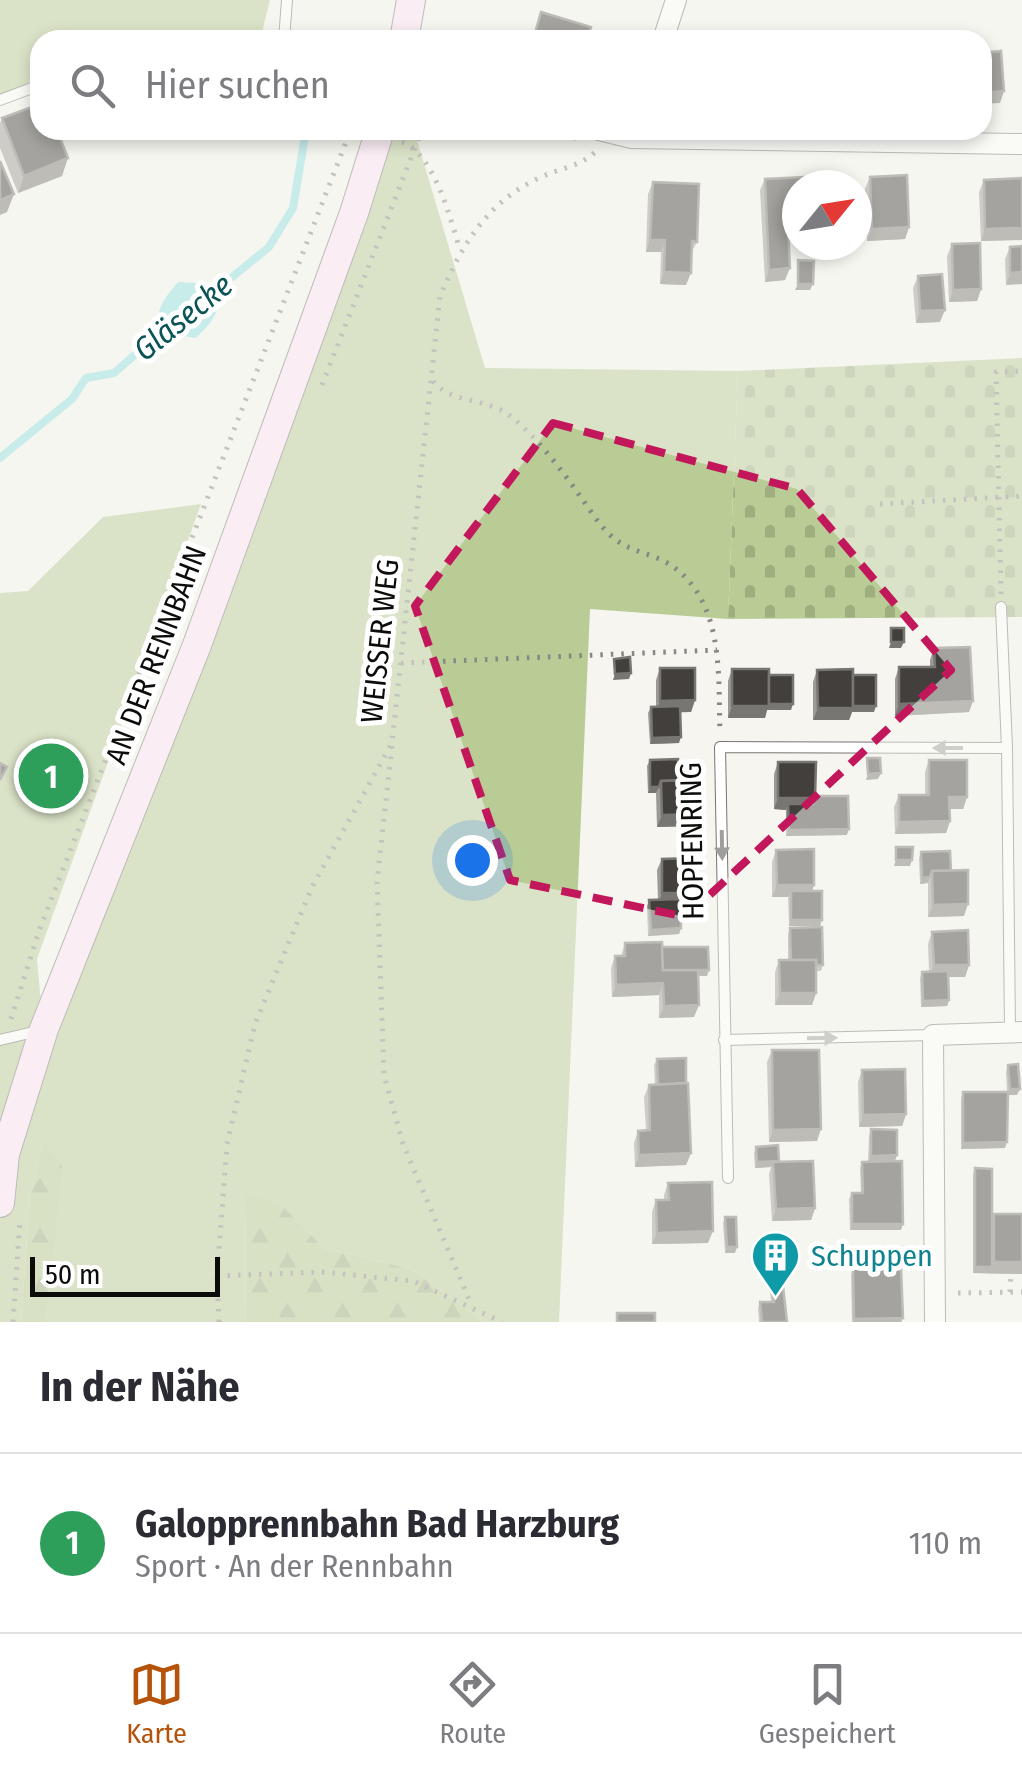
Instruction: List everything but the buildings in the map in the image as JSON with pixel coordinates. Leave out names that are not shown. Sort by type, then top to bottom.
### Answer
[{"type":"main road","points":[[406,30],[411,0]]},
{"type":"main road","name":"AN DER RENNBAHN","points":[[0,1204],[5,1154],[44,1030],[197,645],[377,140]]},
{"type":"street","points":[[666,30],[676,0]]},
{"type":"street","points":[[866,140],[1022,144]]},
{"type":"street","points":[[936,1322],[933,1035],[1016,1032]]},
{"type":"lane","points":[[285,30],[287,0]]},
{"type":"lane","points":[[0,100],[30,88]]},
{"type":"lane","points":[[1002,606],[1016,1032]]},
{"type":"lane","name":"HOPFENRING","points":[[728,1178],[720,748],[1006,748]]},
{"type":"lane","points":[[2,1039],[44,1030]]},
{"type":"lane","points":[[724,1040],[933,1035]]},
{"type":"path","points":[[2,1039],[146,653],[217,481],[346,140]]},
{"type":"path","points":[[417,140],[414,147],[444,200],[460,250]]},
{"type":"path","name":"WEISSER WEG","points":[[219,1322],[217,1276],[227,1144],[255,1024],[312,887],[392,743],[440,296],[460,250],[492,210],[515,189],[586,162],[600,140]]},
{"type":"path","points":[[1002,606],[996,372],[1022,371]]},
{"type":"path","points":[[432,378],[439,388],[458,397],[507,413],[530,434],[606,532],[628,550],[666,562],[686,578],[705,606],[717,650],[720,748]]},
{"type":"path","points":[[880,504],[1022,496]]},
{"type":"path","points":[[401,663],[717,650]]},
{"type":"path","points":[[392,743],[378,882],[384,1075],[404,1144],[472,1306]]},
{"type":"path","points":[[217,1276],[322,1272],[413,1281],[502,1322]]},
{"type":"path","points":[[1010,1292],[1011,1274]]},
{"type":"path","points":[[935,1293],[1022,1292]]},
{"type":"highlighted area","points":[[553,423],[797,489],[951,670],[686,917],[510,880],[415,606]]},
{"type":"green space","points":[[0,0],[270,0],[262,30],[30,30],[30,92],[0,102]]},
{"type":"green space","points":[[375,140],[417,140],[485,368],[738,371],[728,619],[590,609],[559,1322],[484,1322],[411,1269],[324,1248],[279,1204],[245,1195],[246,1322],[45,1322],[44,1144],[30,1196],[21,1322],[0,1322],[0,593],[28,591],[103,517],[201,504],[37,959],[43,1026]]},
{"type":"green space","points":[[1022,358],[1022,617],[728,619],[738,371]]},
{"type":"green space","points":[[44,1142],[63,1168],[45,1322],[21,1322],[30,1196]]},
{"type":"green space","points":[[245,1194],[279,1203],[324,1248],[411,1269],[484,1322],[246,1322]]},
{"type":"water","points":[[178,282],[211,284],[215,293],[215,314],[196,338],[160,332],[159,311]]},
{"type":"waterway","name":"Gläsecke","points":[[209,296],[269,247],[293,208],[304,140]]},
{"type":"waterway","name":"Gläsecke","points":[[0,458],[72,399],[86,378],[114,373],[166,328]]},
{"type":"place","name":"Galopprennbahn Bad Harzburg","points":[[51,776]]},
{"type":"place","name":"Schuppen","points":[[776,1298]]}]
